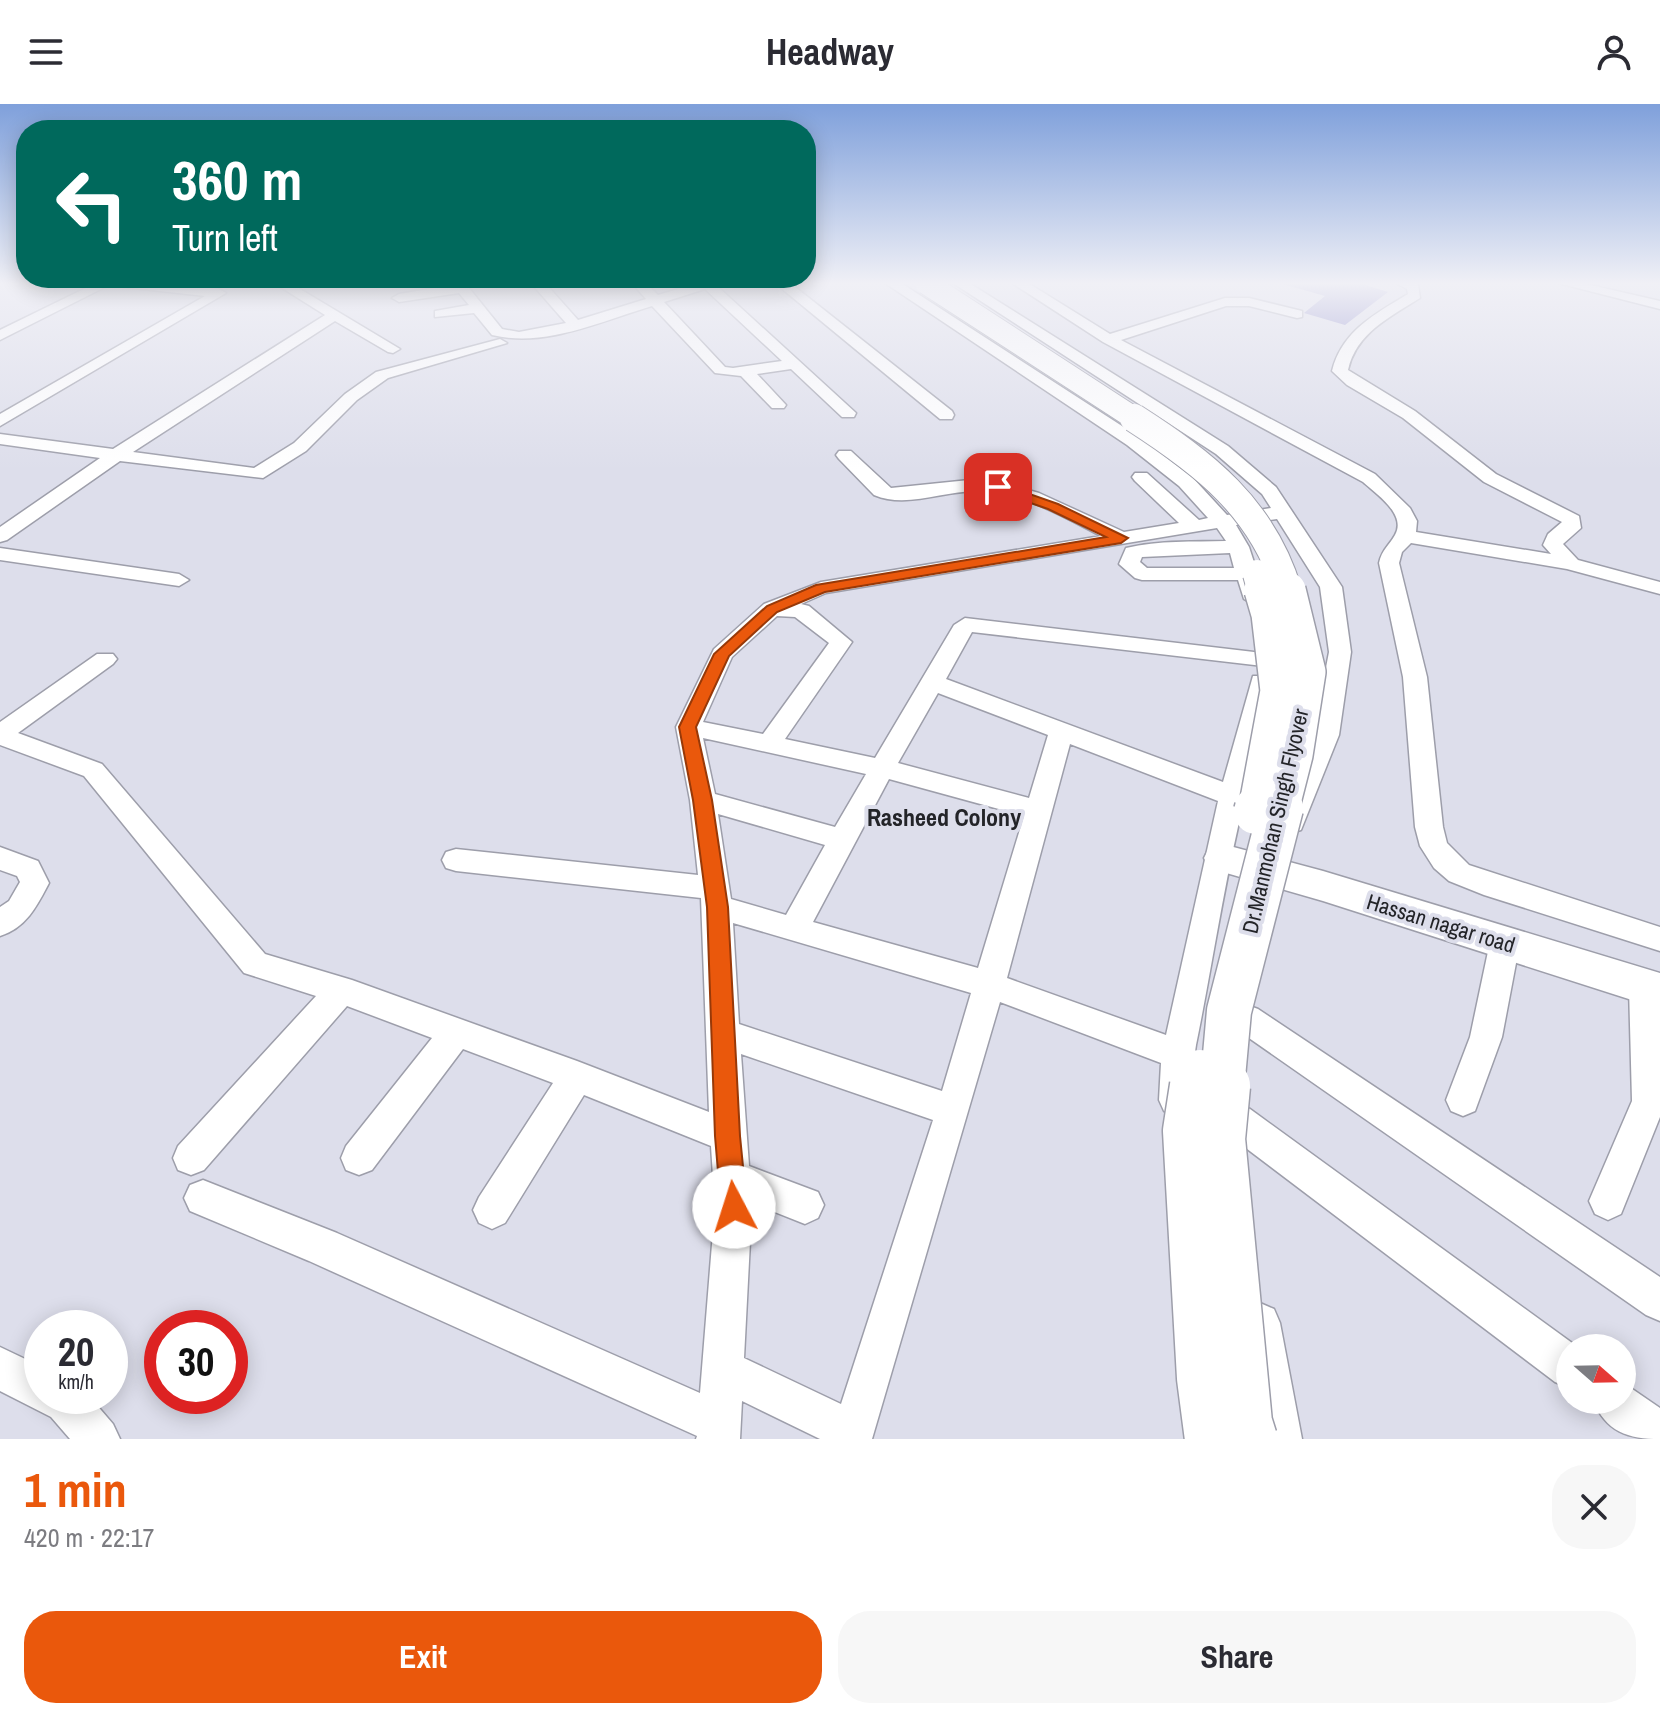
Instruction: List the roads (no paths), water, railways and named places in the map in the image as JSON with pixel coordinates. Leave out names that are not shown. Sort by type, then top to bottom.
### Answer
[{"type":"highway","name":"Dr.Manmohan Singh Flyover","points":[[1001,345],[1178,461],[1236,521],[1250,547],[1269,614],[1278,691],[1260,798],[1221,943],[1191,1131],[1205,1378],[1213,1439]]},
{"type":"highway","name":"Dr.Manmohan Singh Flyover","points":[[1022,345],[1192,455],[1243,505],[1260,530],[1284,577],[1308,672],[1295,755],[1229,1011],[1217,1139],[1244,1423],[1249,1439]]},
{"type":"main road","name":"Hassan nagar road","points":[[1222,858],[1652,989]]},
{"type":"street","points":[[0,421],[130,345]]},
{"type":"street","points":[[0,536],[116,455],[288,345]]},
{"type":"street","points":[[387,345],[393,349]]},
{"type":"street","points":[[0,439],[257,474],[300,447],[351,397],[382,375],[470,345]]},
{"type":"street","points":[[698,345],[720,370],[745,371],[792,364]]},
{"type":"street","points":[[773,345],[848,413]]},
{"type":"street","points":[[859,345],[946,415]]},
{"type":"street","points":[[987,345],[1133,441],[1186,482],[1224,521],[1239,547],[1249,574],[1262,630],[1259,703],[1232,796],[1222,858],[1178,1054],[1173,1211],[1178,1348],[1190,1439]]},
{"type":"street","points":[[1055,345],[1196,432],[1269,491],[1331,587],[1340,652],[1326,735],[1272,873],[1247,1019],[1238,1121],[1248,1256],[1280,1439]]},
{"type":"street","points":[[1120,345],[1369,478],[1408,519],[1410,531],[1392,550],[1389,563],[1415,677],[1429,827],[1434,846],[1444,860],[1459,873],[1494,887],[1660,939]]},
{"type":"street","points":[[1350,345],[1341,361],[1340,371],[1350,382],[1415,419],[1459,457],[1491,479],[1562,512],[1572,520],[1571,528],[1555,538],[1553,545],[1571,564]]},
{"type":"street","points":[[745,371],[778,405]]},
{"type":"street","points":[[845,455],[881,491],[888,494],[974,485],[998,487],[1053,507],[1121,538]]},
{"type":"street","points":[[1141,477],[1194,526]]},
{"type":"street","points":[[203,1198],[323,1247],[719,1432],[734,1207],[716,898],[703,800],[688,727],[722,654],[772,609],[821,588],[1282,512]]},
{"type":"street","points":[[1407,536],[1571,564],[1660,588]]},
{"type":"street","points":[[1239,547],[1159,548],[1133,552],[1129,564],[1142,574],[1249,574]]},
{"type":"street","points":[[0,554],[179,580]]},
{"type":"street","points":[[769,744],[841,642],[801,611],[772,609]]},
{"type":"street","points":[[794,929],[841,839],[885,769],[965,625],[1263,659]]},
{"type":"street","points":[[0,735],[105,659]]},
{"type":"street","points":[[932,682],[1232,796]]},
{"type":"street","points":[[688,727],[885,769],[1038,810]]},
{"type":"street","points":[[723,1370],[863,1436],[1061,732]]},
{"type":"street","points":[[0,735],[93,770],[255,964],[341,990],[577,1076],[728,1136]]},
{"type":"street","points":[[703,800],[841,839]]},
{"type":"street","points":[[0,858],[28,869],[35,883],[19,909],[0,924]]},
{"type":"street","points":[[456,860],[716,898],[794,929],[990,985],[1178,1054]]},
{"type":"street","points":[[1463,1100],[1486,1037],[1505,942]]},
{"type":"street","points":[[1608,1201],[1649,1101],[1652,989]]},
{"type":"street","points":[[191,1158],[341,990]]},
{"type":"street","points":[[1247,1019],[1660,1301]]},
{"type":"street","points":[[359,1158],[456,1032]]},
{"type":"street","points":[[725,1034],[953,1111]]},
{"type":"street","points":[[492,1210],[577,1076]]},
{"type":"street","points":[[1238,1121],[1556,1357]]},
{"type":"street","points":[[731,1177],[805,1205]]},
{"type":"street","points":[[0,1368],[24,1381]]},
{"type":"street","points":[[76,1414],[98,1439]]},
{"type":"street","points":[[1633,1414],[1660,1434]]},
{"type":"district","name":"Rasheed Colony","points":[[944,817]]}]
